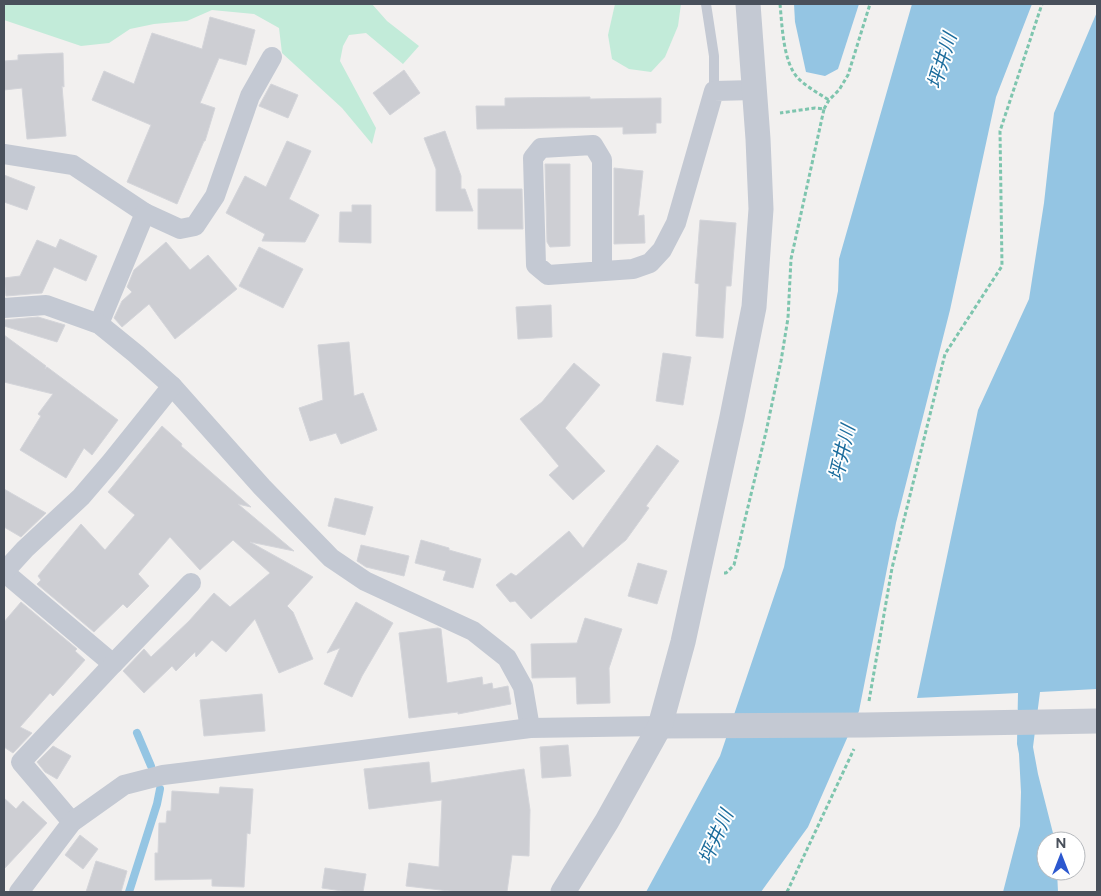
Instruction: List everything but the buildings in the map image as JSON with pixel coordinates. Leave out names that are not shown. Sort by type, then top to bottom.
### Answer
[{"type":"street","points":[[563,892],[607,821],[660,726],[683,642],[732,416],[754,308],[761,209],[748,4]]},
{"type":"street","points":[[4,154],[73,164],[145,213],[180,230],[195,226],[215,196],[250,96],[272,57]]},
{"type":"street","points":[[602,271],[602,160],[593,145],[541,148],[533,158],[536,265],[548,275],[633,270],[650,262],[662,250],[676,222],[714,91],[754,90]]},
{"type":"street","points":[[99,324],[145,213]]},
{"type":"street","points":[[4,308],[46,305],[99,324],[172,386],[262,487],[331,558],[365,581],[473,630],[507,658],[523,686],[530,728]]},
{"type":"street","points":[[113,664],[4,572],[25,549],[80,497],[111,462],[172,386]]},
{"type":"street","points":[[72,822],[21,762],[191,583]]},
{"type":"street","points":[[19,892],[72,822],[124,784],[163,775],[355,752],[530,728],[1097,721]]},
{"type":"lane","points":[[706,4],[714,56],[714,91]]},
{"type":"path","points":[[780,4],[782,32],[790,66],[797,78],[829,100]]},
{"type":"path","points":[[824,108],[839,90],[848,75],[870,4]]},
{"type":"path","points":[[787,892],[854,725],[945,354],[1002,266],[1000,131],[1042,4]]},
{"type":"green space","points":[[4,4],[372,4],[387,21],[419,46],[403,64],[366,33],[349,35],[343,46],[340,61],[376,128],[372,144],[342,108],[282,53],[279,28],[254,14],[212,10],[187,21],[154,24],[130,29],[109,43],[81,46],[4,20]]},
{"type":"green space","points":[[615,4],[681,4],[678,26],[665,57],[651,72],[629,69],[612,59],[608,35]]},
{"type":"water","points":[[794,4],[859,4],[838,69],[825,76],[806,72],[795,22]]},
{"type":"water","name":"坪井川","points":[[912,4],[1032,4],[996,97],[950,310],[896,523],[859,711],[808,827],[761,892],[646,892],[720,756],[784,567],[838,291],[839,259]]},
{"type":"water","points":[[1097,12],[1097,689],[1040,692],[1033,747],[1052,831],[1036,831],[1036,881],[1057,881],[1058,892],[1003,892],[1020,826],[1021,792],[1017,744],[1018,693],[917,698],[978,410],[1029,299],[1044,203],[1054,113]]},
{"type":"waterway","points":[[137,733],[151,766]]},
{"type":"waterway","points":[[129,892],[160,789]]}]
